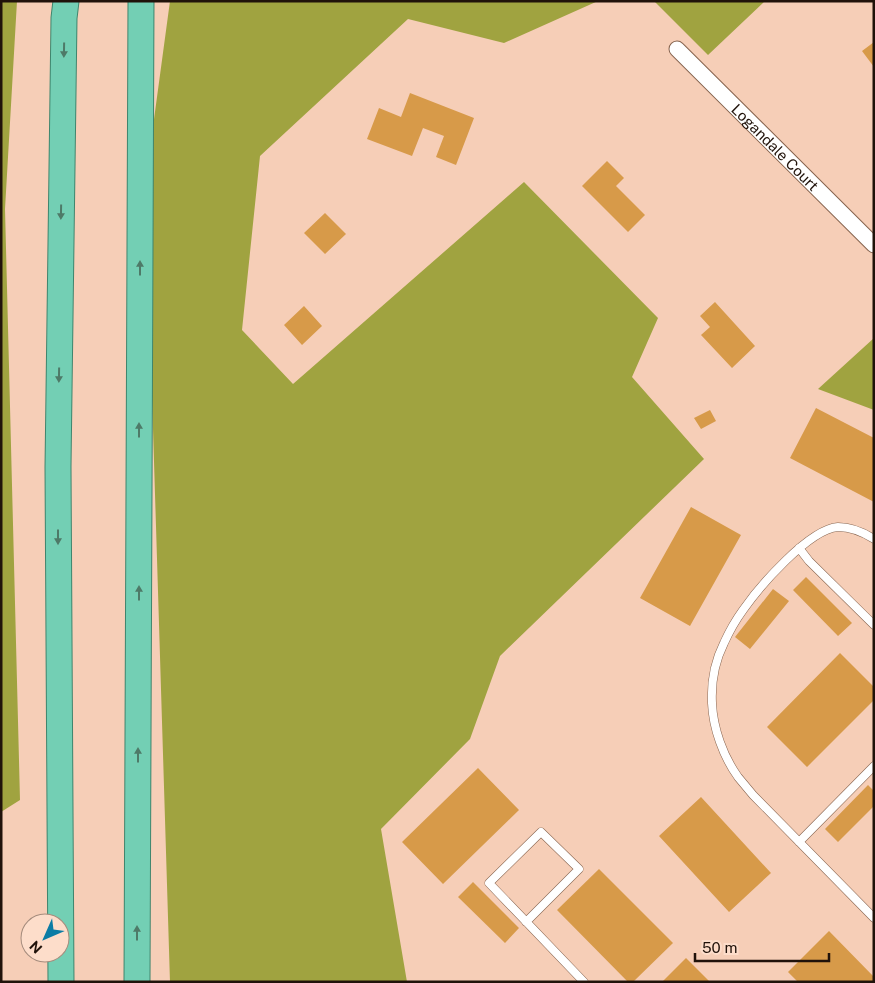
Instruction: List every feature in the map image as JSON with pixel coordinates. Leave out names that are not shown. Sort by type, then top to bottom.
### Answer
[{"type":"highway","points":[[61,982],[58,467],[66,1]]},
{"type":"highway","points":[[137,982],[141,1]]},
{"type":"street","name":"Logandale Court","points":[[677,49],[874,246]]},
{"type":"lane","points":[[874,539],[864,532],[839,527],[828,529],[799,548],[759,589],[733,625],[716,665],[712,703],[720,740],[727,759],[738,777],[753,795],[874,918]]},
{"type":"lane","points":[[799,548],[809,562],[874,625]]},
{"type":"lane","points":[[799,842],[874,766]]},
{"type":"lane","points":[[526,922],[579,869],[541,832],[489,884],[584,982]]},
{"type":"shaded area","points":[[1,1],[17,1],[5,209],[20,800],[1,812]]},
{"type":"shaded area","points":[[170,1],[598,1],[504,43],[408,19],[260,156],[242,330],[293,384],[524,182],[658,318],[632,377],[704,459],[500,656],[470,739],[381,829],[407,982],[170,982],[150,331],[152,134]]},
{"type":"shaded area","points":[[654,1],[765,1],[708,55]]},
{"type":"shaded area","points":[[874,338],[874,410],[818,389]]},
{"type":"building","points":[[874,42],[874,67],[862,51]]},
{"type":"building","points":[[410,93],[474,118],[456,165],[436,157],[444,136],[423,128],[412,156],[367,139],[379,108],[401,117]]},
{"type":"building","points":[[607,161],[624,178],[616,186],[645,215],[628,232],[582,186]]},
{"type":"building","points":[[325,213],[346,234],[325,254],[304,233]]},
{"type":"building","points":[[715,302],[755,346],[732,368],[701,335],[710,327],[700,316]]},
{"type":"building","points":[[304,306],[322,326],[302,345],[284,325]]},
{"type":"building","points":[[816,408],[874,438],[874,502],[790,458]]},
{"type":"building","points":[[710,410],[716,421],[701,429],[694,418]]},
{"type":"building","points":[[691,507],[741,535],[690,626],[640,598]]},
{"type":"building","points":[[806,577],[852,623],[838,636],[793,590]]},
{"type":"building","points":[[773,589],[789,601],[750,649],[735,637]]},
{"type":"building","points":[[840,653],[874,687],[874,700],[807,767],[767,727]]},
{"type":"building","points":[[478,768],[519,810],[443,884],[402,842]]},
{"type":"building","points":[[868,785],[874,791],[874,806],[838,842],[825,829]]},
{"type":"building","points":[[701,797],[771,873],[729,912],[659,836]]},
{"type":"building","points":[[599,869],[673,943],[633,982],[628,982],[557,910]]},
{"type":"building","points":[[473,882],[519,928],[505,943],[458,897]]},
{"type":"building","points":[[829,931],[874,977],[874,982],[798,982],[788,972]]},
{"type":"building","points":[[686,958],[710,982],[662,982]]}]
